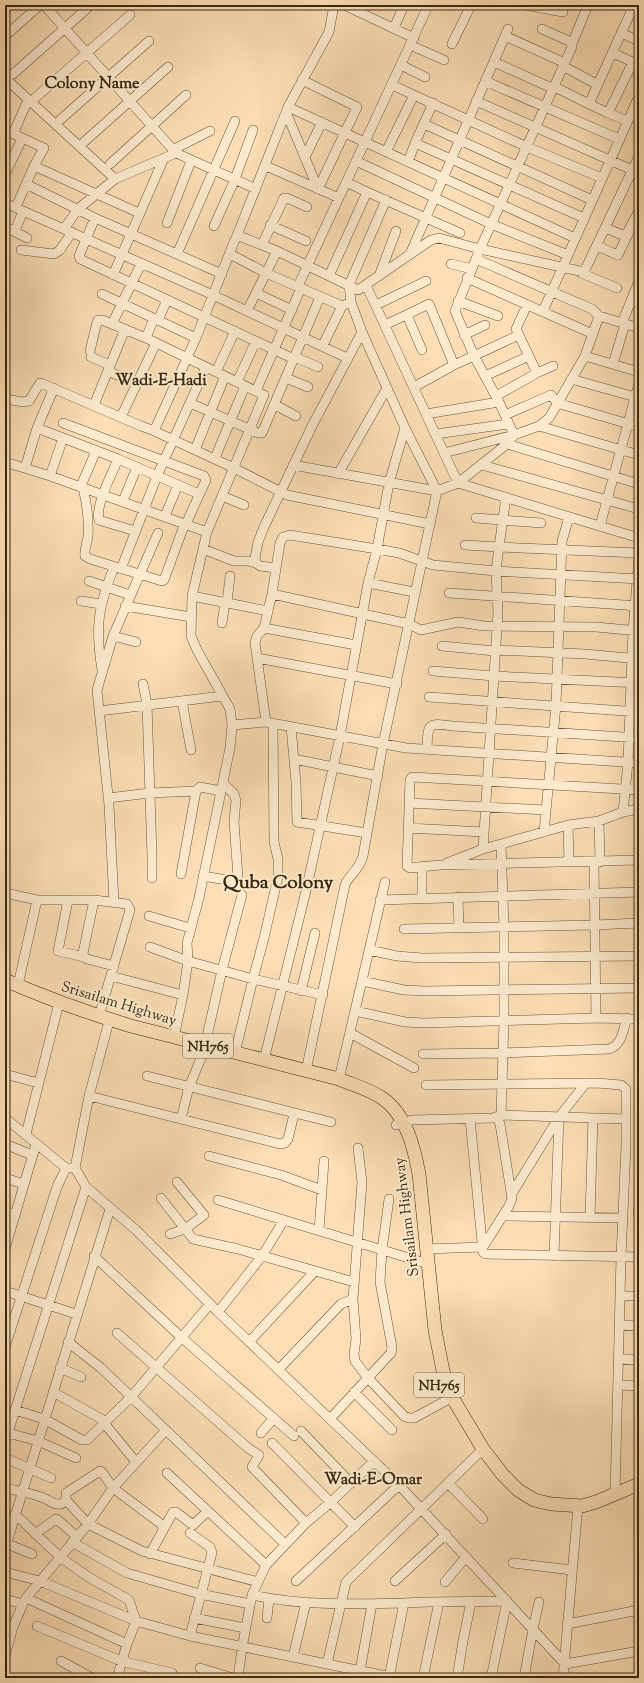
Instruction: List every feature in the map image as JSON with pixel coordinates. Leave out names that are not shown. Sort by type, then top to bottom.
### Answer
[{"type":"highway","name":"Srisailam Highway","points":[[5,980],[11,986],[58,1006],[104,1021],[338,1086],[359,1094],[377,1105],[399,1123],[416,1155],[420,1174],[426,1249],[435,1330],[443,1371],[452,1397],[481,1452]]},
{"type":"highway","name":"Srisailam Highway","points":[[104,1021],[174,1037],[204,1048],[235,1053],[339,1079],[382,1098],[394,1109],[405,1142],[415,1185],[432,1360],[439,1384],[457,1422],[481,1452],[503,1475],[518,1490],[534,1500],[577,1509],[600,1506],[639,1491]]},
{"type":"highway","name":"Srisailam Highway","points":[[577,1509],[615,1495],[639,1484]]},
{"type":"street","points":[[5,36],[40,5]]},
{"type":"street","points":[[44,5],[85,53],[175,152],[191,161],[256,189]]},
{"type":"street","points":[[91,5],[9,76],[114,179]]},
{"type":"street","points":[[152,430],[156,429],[158,426],[196,338],[266,166],[287,110],[329,32],[334,5]]},
{"type":"street","points":[[344,5],[394,28],[412,41],[444,60]]},
{"type":"street","points":[[394,28],[404,5]]},
{"type":"street","points":[[452,44],[471,5]]},
{"type":"street","points":[[525,5],[563,12]]},
{"type":"street","points":[[514,436],[497,399],[474,356],[455,311],[467,278],[554,88],[588,5]]},
{"type":"street","points":[[589,104],[634,5]]},
{"type":"street","points":[[256,391],[292,310],[308,265],[428,6]]},
{"type":"street","points":[[14,231],[26,184],[44,148],[9,132],[32,99],[130,15]]},
{"type":"street","points":[[542,29],[571,42],[572,44]]},
{"type":"street","points":[[410,254],[506,32],[598,85]]},
{"type":"street","points":[[621,32],[639,41]]},
{"type":"street","points":[[60,120],[149,40]]},
{"type":"street","points":[[608,113],[636,64],[613,52]]},
{"type":"street","points":[[494,62],[627,121]]},
{"type":"street","points":[[401,65],[425,77]]},
{"type":"street","points":[[84,142],[168,67]]},
{"type":"street","points":[[302,80],[357,106],[318,189]]},
{"type":"street","points":[[485,81],[619,139]]},
{"type":"street","points":[[392,85],[527,147],[602,178]]},
{"type":"street","points":[[110,164],[153,127],[186,95]]},
{"type":"street","points":[[386,152],[414,95]]},
{"type":"street","points":[[543,312],[639,96]]},
{"type":"street","points":[[476,101],[636,171]]},
{"type":"street","points":[[408,162],[433,103]]},
{"type":"street","points":[[287,110],[322,122],[575,238]]},
{"type":"street","points":[[287,110],[318,189]]},
{"type":"street","points":[[177,254],[235,121]]},
{"type":"street","points":[[305,157],[322,122]]},
{"type":"street","points":[[424,124],[592,200]]},
{"type":"street","points":[[214,226],[253,130]]},
{"type":"street","points":[[21,250],[54,254],[60,250],[78,209],[114,179],[164,158],[175,152],[178,147],[210,131]]},
{"type":"street","points":[[5,174],[22,139]]},
{"type":"street","points":[[415,143],[584,218]]},
{"type":"street","points":[[581,273],[586,270],[604,230],[636,171],[639,156]]},
{"type":"street","points":[[113,275],[164,158]]},
{"type":"street","points":[[167,223],[191,161]]},
{"type":"street","points":[[356,161],[491,224],[568,255]]},
{"type":"street","points":[[34,166],[97,193],[139,214]]},
{"type":"street","points":[[266,166],[339,198]]},
{"type":"street","points":[[346,182],[460,233]]},
{"type":"street","points":[[26,184],[95,218],[222,274]]},
{"type":"street","points":[[329,276],[367,192]]},
{"type":"street","points":[[262,245],[270,225],[284,198],[307,207]]},
{"type":"street","points":[[306,1071],[345,885],[347,879],[358,869],[361,863],[383,744],[397,684],[414,592],[437,491],[405,428],[362,332],[351,302],[349,285],[386,200]]},
{"type":"street","points":[[5,203],[213,295],[323,345],[347,358]]},
{"type":"street","points":[[597,246],[618,255],[639,211]]},
{"type":"street","points":[[95,218],[79,256],[80,260],[274,350],[318,367]]},
{"type":"street","points":[[270,225],[306,241]]},
{"type":"street","points":[[5,227],[27,238]]},
{"type":"street","points":[[604,230],[609,229],[624,236],[629,232]]},
{"type":"street","points":[[379,276],[396,231]]},
{"type":"street","points":[[236,238],[242,237],[262,245],[308,265],[358,290],[431,240],[439,238],[480,249],[562,267],[617,288]]},
{"type":"street","points":[[247,311],[277,252]]},
{"type":"street","points":[[230,254],[266,273],[342,306]]},
{"type":"street","points":[[476,259],[592,309],[599,316],[639,328]]},
{"type":"street","points":[[112,324],[141,264]]},
{"type":"street","points":[[451,264],[472,269]]},
{"type":"street","points":[[467,278],[593,334]]},
{"type":"street","points":[[376,305],[426,281]]},
{"type":"street","points":[[613,364],[623,324],[639,281]]},
{"type":"street","points":[[366,285],[458,483],[639,538]]},
{"type":"street","points":[[256,293],[292,310]]},
{"type":"street","points":[[102,294],[196,338]]},
{"type":"street","points":[[190,403],[230,421],[262,433],[304,337],[320,296]]},
{"type":"street","points":[[146,338],[167,300]]},
{"type":"street","points":[[458,301],[498,316]]},
{"type":"street","points":[[323,345],[342,306],[351,302]]},
{"type":"street","points":[[385,325],[429,304],[454,365]]},
{"type":"street","points":[[527,305],[516,329],[537,373]]},
{"type":"street","points":[[407,315],[422,350]]},
{"type":"street","points":[[444,453],[514,436],[539,426],[549,418],[585,356],[599,316]]},
{"type":"street","points":[[137,384],[109,368],[91,354],[98,320],[102,320],[146,338],[264,395],[207,532],[192,596],[191,636],[197,650],[230,709],[232,725],[230,748],[222,787],[187,943],[188,961],[183,995],[174,1037]]},
{"type":"street","points":[[464,334],[485,325]]},
{"type":"street","points":[[94,405],[125,329]]},
{"type":"street","points":[[216,372],[235,331]]},
{"type":"street","points":[[256,563],[255,558],[258,542],[280,491],[347,358],[362,332]]},
{"type":"street","points":[[414,386],[454,365],[519,335]]},
{"type":"street","points":[[215,458],[230,421],[256,341]]},
{"type":"street","points":[[121,417],[156,343]]},
{"type":"street","points":[[485,376],[529,356]]},
{"type":"street","points":[[585,356],[639,372]]},
{"type":"street","points":[[426,414],[497,399],[537,373],[553,366]]},
{"type":"street","points":[[102,674],[98,635],[99,613],[106,587],[118,568],[135,531],[157,476],[206,367]]},
{"type":"street","points":[[195,450],[225,376]]},
{"type":"street","points":[[286,378],[308,387]]},
{"type":"street","points":[[571,379],[637,398]]},
{"type":"street","points":[[600,526],[628,424],[637,398],[639,383]]},
{"type":"street","points":[[5,399],[23,402],[29,401],[40,384],[54,388],[215,458],[294,497],[430,524]]},
{"type":"street","points":[[25,468],[37,428],[54,388]]},
{"type":"street","points":[[338,474],[387,388]]},
{"type":"street","points":[[436,434],[506,419],[548,395],[552,396],[557,403],[639,427]]},
{"type":"street","points":[[275,405],[296,416]]},
{"type":"street","points":[[63,423],[204,476],[206,480],[186,524],[164,580],[159,582],[85,556],[88,520],[83,485],[96,451]]},
{"type":"street","points":[[539,426],[639,455]]},
{"type":"street","points":[[37,428],[118,459],[199,494]]},
{"type":"street","points":[[264,1060],[306,891],[319,826],[340,736],[361,614],[389,483],[405,428]]},
{"type":"street","points":[[293,465],[437,491],[458,483],[482,465],[507,444],[514,436]]},
{"type":"street","points":[[50,476],[63,438]]},
{"type":"street","points":[[507,444],[639,484]]},
{"type":"street","points":[[118,459],[103,495],[98,516],[99,520],[135,531]]},
{"type":"street","points":[[5,462],[83,485],[103,495],[207,532]]},
{"type":"street","points":[[482,465],[639,509]]},
{"type":"street","points":[[123,501],[137,468]]},
{"type":"street","points":[[165,516],[178,485]]},
{"type":"street","points":[[222,496],[244,505]]},
{"type":"street","points":[[483,849],[494,676],[496,571],[506,497]]},
{"type":"street","points":[[544,832],[552,733],[556,705],[562,550],[564,529],[569,517]]},
{"type":"street","points":[[476,518],[541,524]]},
{"type":"street","points":[[114,902],[108,798],[97,690],[113,636],[138,575],[158,532]]},
{"type":"street","points":[[235,1053],[278,876],[278,859],[274,842],[270,722],[255,643],[257,636],[264,628],[272,594],[280,543],[283,537],[290,535],[376,549],[440,566],[496,571],[638,579]]},
{"type":"street","points":[[465,545],[499,548],[639,553]]},
{"type":"street","points":[[203,549],[234,561],[248,561],[256,563],[260,566],[276,568]]},
{"type":"street","points":[[623,812],[629,738],[635,712],[635,658],[639,556]]},
{"type":"street","points":[[222,623],[230,576]]},
{"type":"street","points":[[89,581],[130,596]]},
{"type":"street","points":[[368,583],[414,592]]},
{"type":"street","points":[[449,593],[637,606]]},
{"type":"street","points":[[272,594],[409,624],[421,630],[458,622],[496,626],[596,627],[636,631]]},
{"type":"street","points":[[192,596],[268,611]]},
{"type":"street","points":[[82,601],[101,604]]},
{"type":"street","points":[[125,606],[191,618]]},
{"type":"street","points":[[264,628],[356,645]]},
{"type":"street","points":[[113,636],[136,642]]},
{"type":"street","points":[[442,646],[635,658]]},
{"type":"street","points":[[257,658],[397,684]]},
{"type":"street","points":[[433,671],[494,676],[635,683]]},
{"type":"street","points":[[143,684],[147,704],[152,878]]},
{"type":"street","points":[[99,711],[222,696]]},
{"type":"street","points":[[429,697],[556,705],[635,712]]},
{"type":"street","points":[[182,702],[192,750]]},
{"type":"street","points":[[232,725],[270,722],[406,748],[639,763]]},
{"type":"street","points":[[427,749],[427,736],[429,728],[432,724],[436,723],[552,733],[639,738]]},
{"type":"street","points":[[291,727],[296,782],[296,819],[300,823],[367,833]]},
{"type":"street","points":[[294,759],[378,776]]},
{"type":"street","points":[[639,790],[488,780],[412,777],[410,780],[407,866],[410,868],[440,865],[639,860]]},
{"type":"street","points":[[108,798],[150,793],[196,791],[200,788],[222,787],[234,794],[236,800],[234,822],[238,877],[232,881],[203,876]]},
{"type":"street","points":[[180,874],[196,791]]},
{"type":"street","points":[[409,803],[546,810]]},
{"type":"street","points":[[440,865],[483,849],[568,824],[599,821],[623,812],[639,809]]},
{"type":"street","points":[[596,1018],[597,988],[594,893],[599,821]]},
{"type":"street","points":[[568,824],[570,862]]},
{"type":"street","points":[[408,828],[484,832]]},
{"type":"street","points":[[483,1247],[512,1202],[499,1116],[502,1110],[502,1054],[504,1022],[504,927],[501,844]]},
{"type":"street","points":[[422,866],[422,898]]},
{"type":"street","points":[[339,1079],[385,882]]},
{"type":"street","points":[[380,900],[639,892]]},
{"type":"street","points":[[5,894],[37,900],[94,900],[114,902],[127,904],[130,910],[114,966],[90,1096],[70,1168],[56,1187],[5,1347]]},
{"type":"street","points":[[181,1119],[188,1087],[204,1048],[222,970],[242,896]]},
{"type":"street","points":[[458,897],[459,928]]},
{"type":"street","points":[[11,986],[37,900]]},
{"type":"street","points":[[68,900],[58,951],[114,966]]},
{"type":"street","points":[[84,957],[83,952],[94,900]]},
{"type":"street","points":[[149,916],[190,928]]},
{"type":"street","points":[[404,929],[639,923]]},
{"type":"street","points":[[301,991],[315,933]]},
{"type":"street","points":[[150,947],[188,961],[252,979],[323,995]]},
{"type":"street","points":[[369,950],[397,956],[422,958],[639,956]]},
{"type":"street","points":[[112,976],[183,995]]},
{"type":"street","points":[[362,982],[404,990],[639,988]]},
{"type":"street","points":[[26,1134],[58,1006]]},
{"type":"street","points":[[355,1011],[405,1022],[424,1023],[504,1022],[596,1018],[639,1019]]},
{"type":"street","points":[[423,1054],[502,1054],[609,1049],[615,1047],[620,1042],[627,1018]]},
{"type":"street","points":[[350,1033],[414,1068]]},
{"type":"street","points":[[5,1074],[38,1083]]},
{"type":"street","points":[[147,1076],[294,1114],[331,1122]]},
{"type":"street","points":[[511,1195],[559,1117],[586,1083]]},
{"type":"street","points":[[426,1085],[613,1083],[621,1085],[626,1089],[615,1495]]},
{"type":"street","points":[[90,1096],[280,1144],[285,1143],[288,1139],[294,1114]]},
{"type":"street","points":[[399,1123],[499,1116],[626,1119]]},
{"type":"street","points":[[554,1256],[559,1117]]},
{"type":"street","points":[[5,1118],[26,1134],[36,1144],[70,1168],[86,1186],[136,1230],[218,1312],[399,1485],[565,1664]]},
{"type":"street","points":[[590,1218],[594,1118]]},
{"type":"street","points":[[470,1119],[483,1252],[489,1255],[639,1257]]},
{"type":"street","points":[[5,1144],[32,1155]]},
{"type":"street","points":[[5,1249],[36,1144]]},
{"type":"street","points":[[358,1148],[362,1182],[353,1299],[356,1339],[354,1354],[355,1361],[368,1378],[404,1416],[414,1418],[447,1400]]},
{"type":"street","points":[[210,1156],[281,1175],[322,1190]]},
{"type":"street","points":[[319,1231],[324,1161]]},
{"type":"street","points":[[5,1178],[24,1184]]},
{"type":"street","points":[[170,1234],[185,1229],[204,1215],[177,1182]]},
{"type":"street","points":[[76,1458],[38,1441],[6,1437],[86,1186]]},
{"type":"street","points":[[161,1198],[193,1239],[262,1256],[354,1282]]},
{"type":"street","points":[[330,1420],[391,1352],[392,1347],[380,1282],[382,1250],[389,1199]]},
{"type":"street","points":[[218,1200],[422,1262]]},
{"type":"street","points":[[32,1554],[5,1542],[8,1539],[11,1516],[22,1492],[110,1208]]},
{"type":"street","points":[[5,1211],[15,1216]]},
{"type":"street","points":[[503,1216],[622,1218]]},
{"type":"street","points":[[218,1312],[262,1256],[284,1220]]},
{"type":"street","points":[[426,1249],[483,1247]]},
{"type":"street","points":[[94,1256],[181,1337],[274,1418],[297,1433],[351,1483]]},
{"type":"street","points":[[249,1342],[316,1271]]},
{"type":"street","points":[[5,1291],[76,1314]]},
{"type":"street","points":[[620,1296],[639,1296]]},
{"type":"street","points":[[278,1370],[341,1304],[353,1299]]},
{"type":"street","points":[[15,1410],[44,1419],[82,1440],[91,1438],[131,1396],[210,1304]]},
{"type":"street","points":[[619,1325],[639,1326]]},
{"type":"street","points":[[117,1333],[248,1448],[259,1455],[252,1467],[306,1523]]},
{"type":"street","points":[[68,1342],[101,1368],[285,1544]]},
{"type":"street","points":[[618,1360],[639,1360]]},
{"type":"street","points":[[60,1368],[81,1377]]},
{"type":"street","points":[[618,1385],[639,1386]]},
{"type":"street","points":[[53,1392],[105,1422],[136,1462]]},
{"type":"street","points":[[354,1392],[392,1430]]},
{"type":"street","points":[[261,1433],[274,1418]]},
{"type":"street","points":[[5,1656],[13,1626],[24,1601],[88,1524],[113,1488],[166,1430]]},
{"type":"street","points":[[272,1443],[355,1527]]},
{"type":"street","points":[[327,1664],[346,1582],[420,1509],[481,1452]]},
{"type":"street","points":[[5,1458],[30,1467],[51,1478]]},
{"type":"street","points":[[238,1678],[245,1628],[251,1599],[266,1565],[306,1523],[331,1502],[374,1461]]},
{"type":"street","points":[[163,1528],[161,1524],[113,1488],[100,1471],[66,1493],[66,1500],[88,1524],[127,1545],[150,1554],[258,1582]]},
{"type":"street","points":[[167,1473],[266,1565]]},
{"type":"street","points":[[448,1483],[483,1519]]},
{"type":"street","points":[[296,1581],[399,1485]]},
{"type":"street","points":[[5,1488],[39,1496],[57,1504],[66,1500]]},
{"type":"street","points":[[563,1678],[577,1509]]},
{"type":"street","points":[[150,1554],[162,1534],[163,1528],[174,1511],[193,1525],[208,1511]]},
{"type":"street","points":[[11,1516],[35,1534],[60,1557],[90,1578],[129,1600],[136,1621],[127,1644],[117,1678]]},
{"type":"street","points":[[35,1534],[56,1519],[74,1540],[127,1573],[200,1594],[251,1599],[372,1604],[404,1602],[507,1601]]},
{"type":"street","points":[[190,1533],[210,1547],[212,1553],[190,1636]]},
{"type":"street","points":[[395,1581],[446,1534]]},
{"type":"street","points":[[445,1582],[466,1557]]},
{"type":"street","points":[[513,1563],[572,1570]]},
{"type":"street","points":[[5,1572],[40,1581],[136,1621],[190,1636],[392,1678],[404,1602]]},
{"type":"street","points":[[5,1599],[24,1601],[127,1644]]},
{"type":"street","points":[[267,1618],[269,1599]]},
{"type":"street","points":[[491,1678],[507,1601]]},
{"type":"street","points":[[293,1657],[306,1602]]},
{"type":"street","points":[[423,1678],[439,1602]]},
{"type":"street","points":[[457,1678],[471,1602]]},
{"type":"street","points":[[524,1678],[539,1602]]},
{"type":"street","points":[[360,1671],[372,1604]]},
{"type":"street","points":[[568,1624],[639,1610]]},
{"type":"street","points":[[194,1618],[245,1628]]},
{"type":"street","points":[[37,1626],[121,1662],[172,1673]]},
{"type":"street","points":[[565,1664],[639,1650]]},
{"type":"street","points":[[61,1661],[92,1678]]},
{"type":"street","points":[[200,1668],[233,1678]]},
{"type":"shaded area","points":[[639,1072],[639,1143],[635,1130]]},
{"type":"shaded area","points":[[639,1192],[639,1225],[634,1218],[634,1214]]},
{"type":"district","name":"Colony Name","points":[[92,82]]},
{"type":"district","name":"Wadi-E-Hadi","points":[[161,379]]},
{"type":"district","name":"Quba Colony","points":[[278,881]]},
{"type":"district","name":"Wadi-E-Omar","points":[[373,1478]]}]
